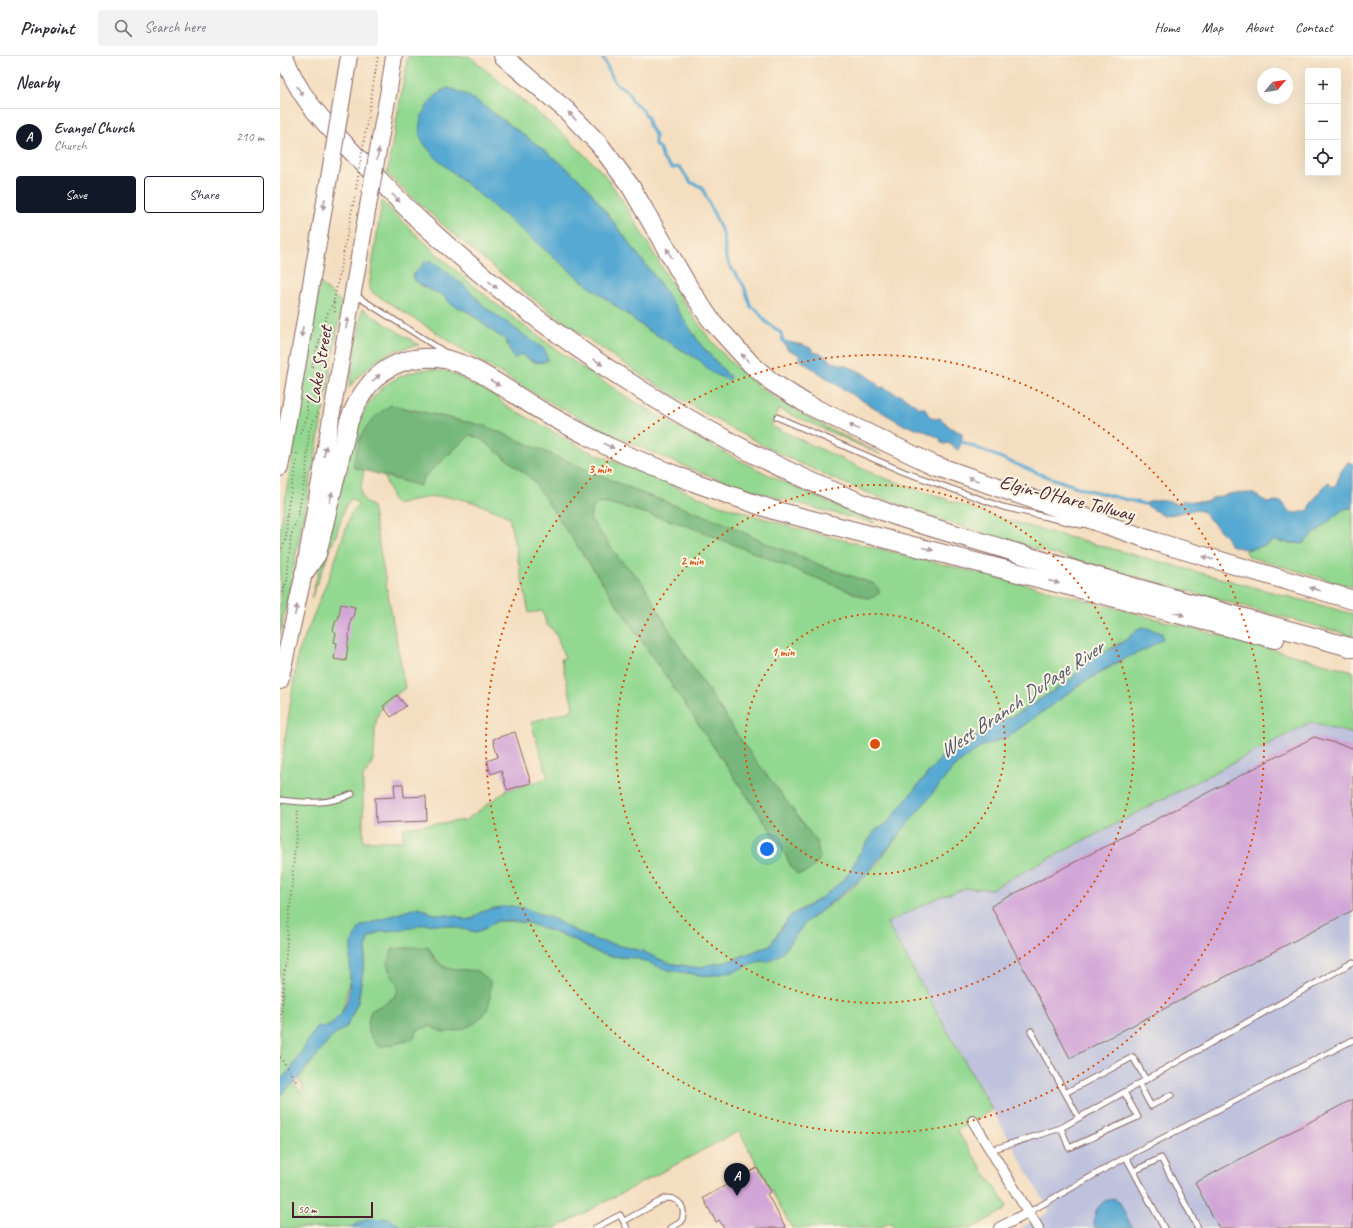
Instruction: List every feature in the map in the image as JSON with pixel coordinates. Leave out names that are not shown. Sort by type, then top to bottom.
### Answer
[{"type":"highway","points":[[284,56],[297,87],[311,108],[400,202],[464,261],[518,305],[600,364],[754,455],[834,491],[894,515],[1081,573],[1353,648]]},
{"type":"highway","points":[[503,56],[566,110],[600,144],[632,187],[688,286],[710,319],[735,348],[772,382],[808,405],[934,465],[1156,542]]},
{"type":"highway","points":[[304,573],[317,554],[349,421],[357,401],[367,386],[383,372],[398,364],[418,358],[440,358],[469,367],[541,411],[608,446],[660,470],[759,505],[1353,659]]},
{"type":"highway","name":"Elgin-O'Hare Tollway","points":[[1156,542],[1353,600]]},
{"type":"main road","name":"Lake Street","points":[[280,468],[349,56]]},
{"type":"main road","name":"Lake Street","points":[[280,681],[304,573],[394,56]]},
{"type":"street","points":[[974,1120],[1038,1228]]},
{"type":"street","points":[[999,1228],[1029,1212]]},
{"type":"lane","points":[[352,294],[469,367]]},
{"type":"lane","name":"Elgin-O'Hare Tollway","points":[[777,417],[904,472],[1003,507],[1087,526]]},
{"type":"lane","name":"Elgin-O'Hare Tollway","points":[[1094,528],[1156,542]]},
{"type":"lane","points":[[280,800],[313,804],[342,799],[352,794]]},
{"type":"lane","points":[[991,1150],[1061,1128],[1353,962]]},
{"type":"lane","points":[[1032,1031],[1079,1118]]},
{"type":"lane","points":[[1029,1212],[1126,1157],[1353,1040]]},
{"type":"lane","points":[[1066,1093],[1133,1057],[1146,1080]]},
{"type":"lane","points":[[1139,1084],[1151,1106],[1171,1095]]},
{"type":"lane","points":[[1061,1128],[1069,1148],[1138,1117],[1124,1092]]},
{"type":"lane","points":[[1126,1157],[1164,1228]]},
{"type":"lane","points":[[1134,1171],[1161,1158],[1198,1228]]},
{"type":"lane","points":[[624,1221],[666,1198],[671,1198],[680,1203],[684,1212],[681,1222],[671,1228]]},
{"type":"lane","points":[[595,1228],[620,1215],[627,1228]]},
{"type":"path","points":[[311,370],[327,314],[334,300],[356,192],[378,56]]},
{"type":"path","points":[[334,300],[336,314]]},
{"type":"path","points":[[299,436],[308,416],[306,395]]},
{"type":"path","points":[[280,600],[287,581],[291,536],[298,515],[306,473],[309,431],[320,408]]},
{"type":"path","points":[[280,552],[287,538],[287,510],[296,472],[297,446]]},
{"type":"path","points":[[280,1027],[299,802]]},
{"type":"path","points":[[280,1057],[298,1084]]},
{"type":"shaded area","points":[[1311,722],[1353,734],[1353,1228],[1020,1228],[1050,1212],[887,923],[939,897],[968,888],[991,889]]},
{"type":"green space","points":[[408,56],[469,56],[564,135],[602,172],[614,188],[684,303],[716,346],[735,366],[768,393],[786,405],[882,455],[779,409],[771,426],[876,475],[1009,521],[1353,614],[1353,636],[1001,539],[892,502],[821,473],[761,444],[703,412],[646,378],[592,342],[538,303],[487,262],[436,219],[387,174]],"holes":[[[448,88],[478,102],[538,145],[568,169],[587,187],[658,281],[701,345],[730,377],[711,372],[699,360],[645,328],[581,280],[440,91]]]},
{"type":"green space","points":[[382,201],[435,252],[491,300],[550,345],[611,386],[674,425],[739,460],[806,492],[874,521],[874,523],[748,489],[692,469],[634,444],[578,417],[526,388],[398,309],[373,293],[369,288]],"holes":[[[422,265],[451,276],[466,287],[485,307],[521,334],[542,363],[531,361],[521,354],[514,358],[505,339],[470,313],[450,303],[444,296],[413,275]]]},
{"type":"green space","points":[[320,283],[342,303],[316,452],[280,636],[280,531]]},
{"type":"green space","points":[[362,309],[419,345],[388,354],[371,365],[349,388]]},
{"type":"green space","points":[[430,369],[449,372],[496,396],[505,405],[584,449],[714,503],[802,530],[1036,587],[1353,671],[1353,734],[1311,722],[991,889],[967,888],[939,897],[887,923],[992,1110],[957,1131],[1007,1206],[1003,1211],[972,1228],[894,1228],[891,1223],[878,1228],[792,1228],[739,1131],[556,1228],[403,1228],[389,1219],[368,1218],[349,1228],[280,1228],[280,1095],[294,1082],[300,1093],[303,1087],[298,1079],[330,1039],[347,1026],[358,1002],[368,938],[379,932],[425,924],[445,925],[476,932],[497,921],[513,921],[528,923],[568,937],[596,952],[610,956],[635,958],[706,976],[732,972],[781,954],[805,923],[852,888],[877,864],[919,808],[954,767],[982,746],[1006,738],[1081,684],[1130,656],[1137,629],[1129,638],[1089,660],[1069,681],[1010,718],[998,720],[968,743],[957,748],[931,769],[887,823],[875,831],[858,856],[850,872],[841,882],[820,899],[796,912],[783,925],[770,945],[727,962],[707,965],[699,968],[668,963],[642,951],[595,940],[567,927],[556,920],[481,912],[473,918],[466,920],[456,916],[433,914],[419,907],[361,926],[341,1014],[330,1026],[317,1027],[292,1067],[280,1081],[280,772],[298,654],[332,569],[351,514],[358,504],[351,498],[345,507],[311,599],[355,433],[367,407],[382,388],[392,381],[415,372]],"holes":[[[391,405],[485,426],[644,494],[722,522],[761,541],[822,566],[874,584],[866,598],[683,524],[609,503],[600,502],[592,509],[590,519],[618,557],[642,582],[672,635],[742,742],[787,804],[806,826],[793,870],[781,846],[532,479],[481,439],[470,435],[424,477],[420,486],[384,476],[393,501],[396,504],[428,498],[454,498],[479,504],[509,517],[529,613],[542,611],[547,625],[554,631],[558,639],[565,658],[561,659],[573,707],[570,711],[531,722],[548,778],[507,790],[466,820],[403,828],[403,841],[363,841],[363,776],[369,769],[372,761],[377,716],[383,705],[405,688],[372,506],[367,503],[361,495],[364,470],[353,467]],[[428,946],[438,961],[448,968],[460,971],[477,971],[444,1032],[430,1026],[418,1030],[412,1040],[379,1047],[369,1034],[368,1022],[371,1011],[390,1000],[397,992],[398,982],[389,969]]]},
{"type":"green space","points":[[391,405],[485,426],[644,494],[722,522],[761,541],[822,566],[874,584],[879,589],[879,593],[874,597],[866,598],[683,524],[609,503],[600,502],[592,509],[590,519],[618,557],[642,582],[672,635],[742,742],[817,842],[820,859],[813,868],[801,874],[797,874],[793,870],[781,846],[532,479],[481,439],[470,435],[424,477],[420,486],[353,467],[360,438],[368,424]]},
{"type":"green space","points":[[1347,508],[1353,508],[1353,587],[1249,557],[1245,550],[1266,545],[1275,540],[1302,544],[1341,511]]},
{"type":"green space","points":[[428,946],[434,958],[445,968],[477,971],[490,981],[488,1008],[479,1020],[462,1029],[445,1032],[439,1031],[430,1026],[418,1030],[412,1040],[379,1047],[369,1034],[368,1022],[371,1011],[387,1003],[395,996],[397,992],[397,985],[388,967],[392,951],[393,949]]},
{"type":"water","points":[[448,88],[464,94],[485,107],[538,145],[587,187],[658,281],[701,345],[730,377],[729,381],[711,372],[699,360],[645,328],[581,280],[438,160],[423,142],[419,128],[420,121],[426,107],[436,95]]},
{"type":"water","points":[[431,260],[466,287],[485,307],[545,350],[548,360],[545,362],[538,362],[521,354],[514,359],[505,339],[470,313],[450,303],[444,296],[415,281],[413,275],[425,262]]},
{"type":"water","points":[[783,341],[804,345],[812,349],[813,352],[822,354],[830,360],[830,362],[858,370],[870,378],[880,388],[883,387],[898,395],[901,395],[920,408],[925,408],[928,415],[935,419],[940,418],[951,428],[962,433],[962,442],[958,450],[948,443],[944,444],[940,442],[941,439],[923,430],[904,425],[846,391],[800,360],[800,355],[787,349]]},
{"type":"water","points":[[1348,462],[1353,464],[1353,508],[1347,508],[1341,511],[1302,544],[1275,540],[1264,546],[1248,549],[1236,547],[1230,545],[1227,538],[1202,511],[1194,510],[1164,516],[1144,504],[1156,501],[1165,501],[1177,504],[1183,501],[1206,502],[1213,498],[1234,493],[1252,493],[1269,503],[1275,501],[1282,502],[1290,512],[1298,513],[1309,510],[1312,502],[1326,484],[1329,482],[1331,487],[1336,485],[1341,471]]},
{"type":"water","points":[[1144,627],[1162,633],[1163,639],[1147,649],[1119,661],[1081,684],[1006,738],[982,746],[954,767],[866,875],[805,923],[781,954],[767,962],[761,961],[732,972],[706,976],[668,970],[635,958],[610,956],[596,952],[568,937],[528,923],[513,921],[497,921],[476,932],[445,925],[425,924],[379,932],[368,938],[358,1002],[347,1026],[330,1039],[298,1079],[280,1095],[280,1081],[292,1067],[317,1027],[330,1026],[341,1014],[346,1004],[349,993],[350,958],[352,946],[355,936],[361,926],[419,907],[433,914],[456,916],[466,920],[473,918],[481,912],[494,908],[510,906],[525,908],[556,920],[567,927],[595,940],[642,951],[668,963],[699,968],[707,965],[727,962],[770,945],[790,916],[820,899],[841,882],[850,872],[858,856],[875,831],[887,823],[943,755],[968,743],[998,720],[1010,718],[1024,710],[1069,681],[1089,660],[1115,647],[1129,638],[1137,629]]},
{"type":"water","points":[[1114,1198],[1120,1203],[1132,1228],[1095,1228],[1094,1218],[1097,1208],[1109,1199]]},
{"type":"water","points":[[368,1218],[390,1219],[403,1228],[349,1228]]},
{"type":"building","points":[[341,604],[355,607],[353,618],[351,618],[346,661],[334,659],[337,643],[334,642],[336,633],[333,630],[336,620],[338,620]]},
{"type":"building","points":[[397,695],[406,706],[391,717],[383,706]]},
{"type":"building","points":[[515,732],[531,783],[507,790],[501,770],[491,774],[487,761],[498,757],[493,739]]},
{"type":"building","points":[[1314,737],[1353,748],[1353,910],[1070,1058],[991,906]]},
{"type":"building","points":[[394,784],[403,784],[404,797],[426,796],[427,821],[376,823],[375,798],[395,797]]},
{"type":"building","points":[[1353,1099],[1353,1228],[1219,1228],[1195,1183]]},
{"type":"building","points":[[757,1168],[771,1192],[767,1194],[786,1228],[724,1228],[719,1220],[716,1222],[703,1198]]},
{"type":"waterway","points":[[602,56],[615,83],[630,94],[631,100],[642,109],[648,118],[649,126],[655,135],[655,145],[660,149],[663,159],[672,168],[680,167],[690,182],[702,187],[723,234],[726,257],[730,266],[744,286],[751,307],[757,310],[765,321],[781,333],[783,341],[786,342]]},
{"type":"waterway","points":[[960,441],[1040,474],[1080,488],[1144,504]]},
{"type":"place","name":"Evangel Church","points":[[737,1196]]},
{"type":"water label","name":"West Branch DuPage River","points":[[1021,699]]}]
